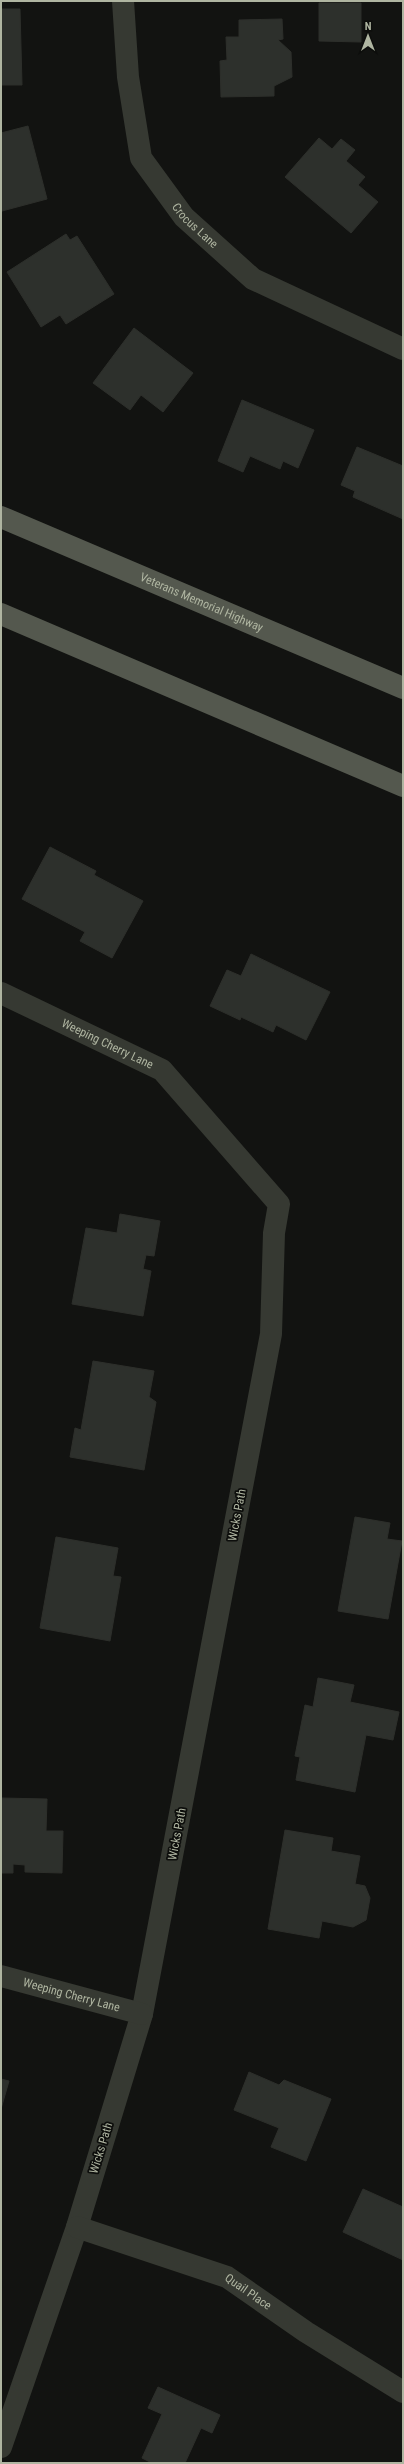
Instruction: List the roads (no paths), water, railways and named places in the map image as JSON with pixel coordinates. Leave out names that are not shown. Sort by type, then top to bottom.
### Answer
[{"type":"main road","name":"Veterans Memorial Highway","points":[[1,517],[403,688]]},
{"type":"main road","points":[[1,614],[402,782]]},
{"type":"street","name":"Crocus Lane","points":[[123,1],[128,77],[141,158],[184,217],[253,279],[403,349]]},
{"type":"street","name":"Weeping Cherry Lane","points":[[1,993],[162,1070],[279,1204]]},
{"type":"street","name":"Wicks Path","points":[[1,2447],[77,2227],[142,2014],[271,1334],[274,1233],[279,1204]]},
{"type":"street","name":"Weeping Cherry Lane","points":[[1,1976],[142,2014]]},
{"type":"street","name":"Quail Place","points":[[77,2227],[226,2277],[313,2336],[403,2392]]}]
